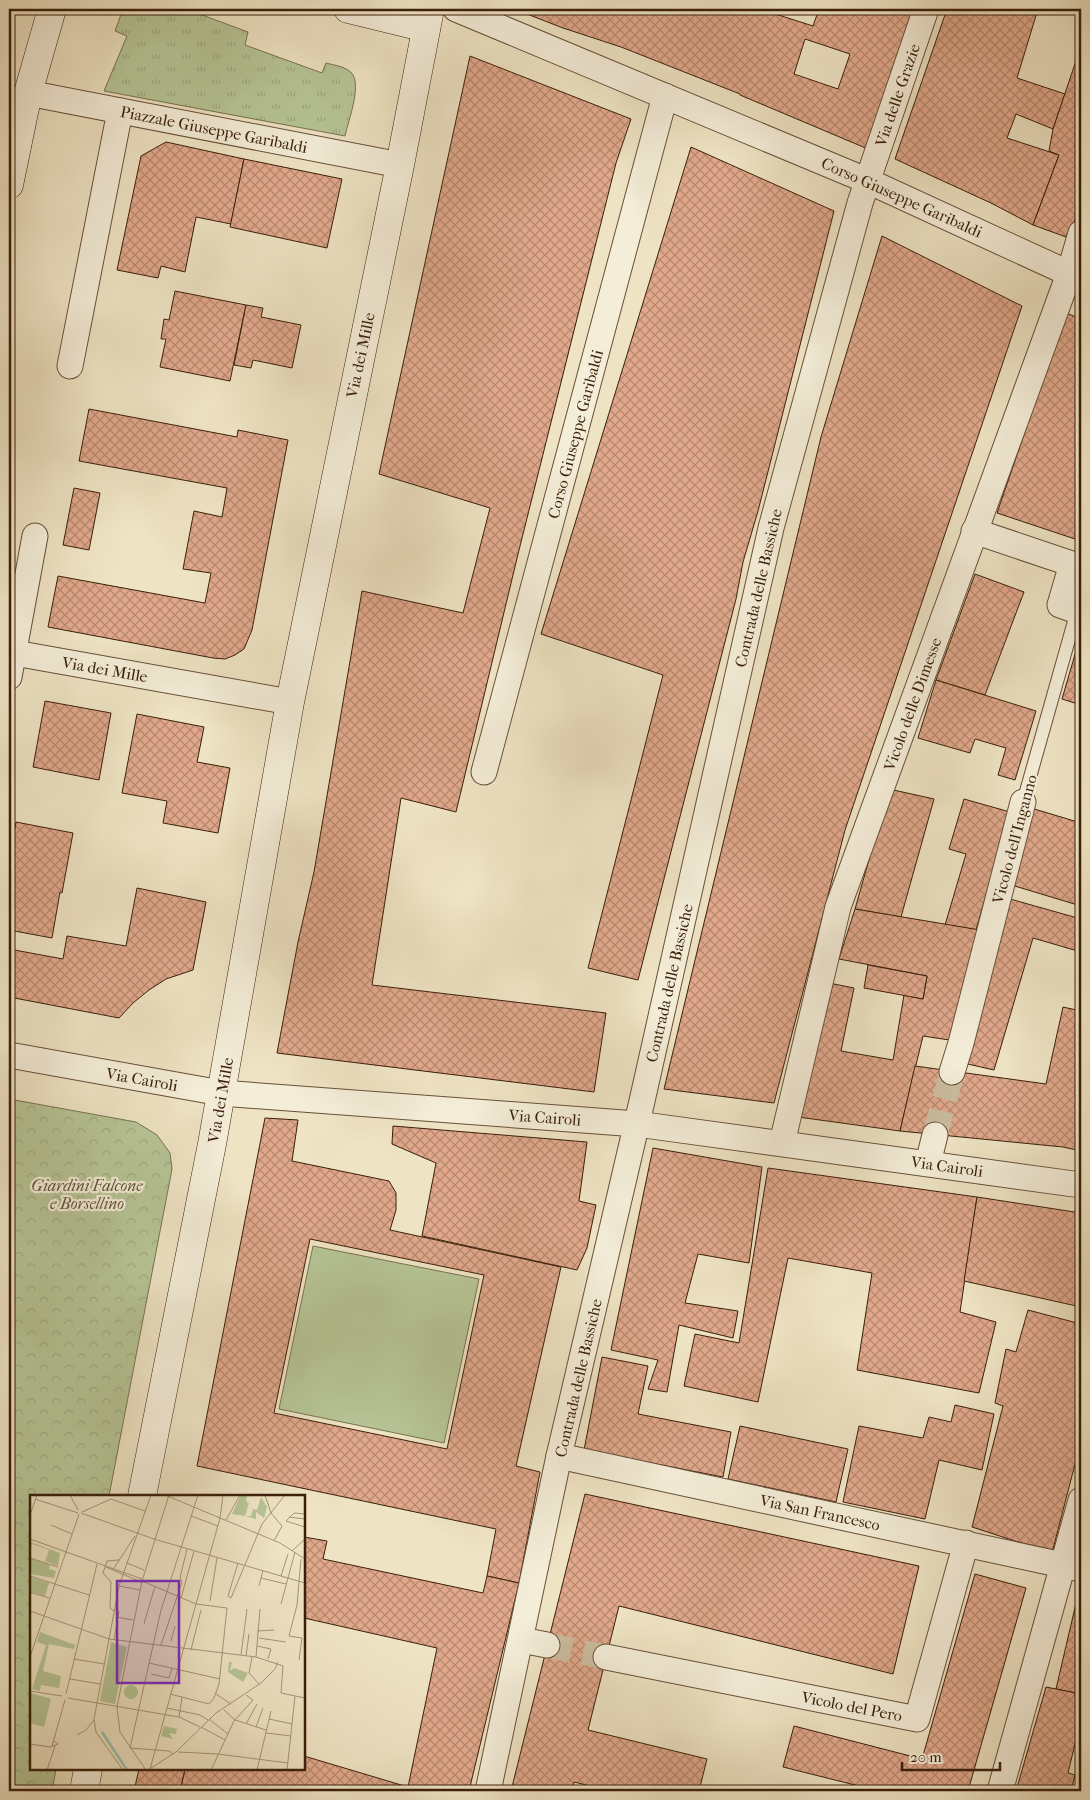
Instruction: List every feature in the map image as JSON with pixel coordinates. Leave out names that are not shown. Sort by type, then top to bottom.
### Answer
[{"type":"main road","points":[[9,185],[28,93],[52,9]]},
{"type":"main road","points":[[348,9],[428,18]]},
{"type":"main road","name":"Via dei Mille","points":[[142,1495],[221,1093],[290,702],[400,165],[428,18]]},
{"type":"main road","points":[[84,1791],[88,1770]]},
{"type":"street","name":"Corso Giuseppe Garibaldi","points":[[456,9],[868,180],[1075,276]]},
{"type":"street","name":"Via delle Grazie","points":[[868,180],[926,9]]},
{"type":"street","name":"Piazzale Giuseppe Garibaldi","points":[[28,93],[400,165]]},
{"type":"street","name":"Corso Giuseppe Garibaldi","points":[[484,772],[666,96]]},
{"type":"street","points":[[70,366],[120,111]]},
{"type":"street","name":"Contrada delle Bassiche","points":[[488,1791],[559,1456],[637,1124],[770,528],[868,180]]},
{"type":"street","name":"Vicolo delle Dimesse","points":[[782,1143],[838,906],[974,531],[1075,276],[1081,233]]},
{"type":"street","points":[[974,531],[1072,564],[1060,605],[1079,612]]},
{"type":"street","points":[[9,677],[11,652],[35,536]]},
{"type":"street","name":"Via dei Mille","points":[[11,652],[290,702]]},
{"type":"street","name":"Vicolo dell'Inganno","points":[[952,1072],[1023,802]]},
{"type":"street","name":"Via Cairoli","points":[[9,1056],[221,1093],[637,1124],[1081,1185]]},
{"type":"street","points":[[928,1164],[935,1135]]},
{"type":"street","name":"Via San Francesco","points":[[559,1456],[1072,1567]]},
{"type":"street","points":[[1000,1791],[1072,1567],[1081,1500]]},
{"type":"street","name":"Vicolo del Pero","points":[[606,1657],[917,1720],[966,1543]]},
{"type":"street","points":[[521,1640],[547,1645]]},
{"type":"lane","name":"Vicolo dell'Inganno","points":[[1023,802],[1079,612]]},
{"type":"green space","points":[[123,9],[186,9],[248,32],[245,45],[322,73],[326,63],[348,70],[353,75],[355,91],[345,136],[104,91],[127,36],[115,31]]},
{"type":"green space","name":"Giardini Falcone e Borsellino","points":[[9,1099],[136,1122],[157,1135],[170,1153],[172,1169],[109,1495],[30,1495],[30,1770],[56,1770],[52,1791],[9,1791]]},
{"type":"green space","points":[[313,1246],[479,1279],[444,1443],[279,1409]]},
{"type":"building","points":[[514,9],[770,9],[769,12],[813,26],[819,9],[922,9],[875,152],[740,94],[621,47],[563,28]],"holes":[[[805,39],[850,54],[838,89],[794,74]]]},
{"type":"building","points":[[947,9],[1038,9],[1017,78],[1065,94],[1053,129],[1016,114],[1007,138],[1059,155],[1033,225],[991,203],[895,159]]},
{"type":"building","points":[[1081,46],[1081,200],[1069,238],[1033,225],[1059,155],[1049,151],[1053,129]]},
{"type":"building","points":[[470,56],[631,119],[616,163],[519,550],[456,812],[401,798],[372,985],[606,1013],[594,1092],[277,1053],[298,942],[314,872],[362,591],[463,613],[490,508],[379,474]]},
{"type":"building","points":[[166,142],[244,159],[231,224],[196,217],[185,272],[161,266],[158,278],[117,270],[141,156]]},
{"type":"building","points":[[691,147],[834,211],[638,980],[588,968],[663,675],[541,634]]},
{"type":"building","points":[[244,159],[342,179],[327,248],[230,227]]},
{"type":"building","points":[[882,236],[1022,306],[845,830],[774,1103],[664,1089],[821,437]]},
{"type":"building","points":[[175,291],[246,305],[230,381],[160,367],[166,339],[161,339],[164,319],[169,320]]},
{"type":"building","points":[[246,305],[263,308],[261,317],[301,325],[292,368],[253,360],[251,368],[234,365]]},
{"type":"building","points":[[1066,313],[1081,319],[1081,541],[997,513]]},
{"type":"building","points":[[89,409],[237,437],[238,430],[288,440],[252,630],[244,649],[235,655],[225,659],[213,658],[48,627],[58,576],[205,603],[211,573],[183,569],[194,511],[222,517],[227,488],[79,461]]},
{"type":"building","points":[[74,488],[100,493],[89,550],[63,545]]},
{"type":"building","points":[[975,574],[1024,592],[985,695],[936,680]]},
{"type":"building","points":[[1081,634],[1081,705],[1062,699]]},
{"type":"building","points":[[936,680],[1036,711],[1015,780],[998,775],[1006,748],[975,739],[970,753],[918,738]]},
{"type":"building","points":[[45,701],[111,713],[99,780],[33,767]]},
{"type":"building","points":[[137,714],[204,727],[197,762],[230,768],[218,833],[163,823],[167,801],[122,793]]},
{"type":"building","points":[[889,789],[934,799],[901,917],[855,909]]},
{"type":"building","points":[[964,799],[1010,812],[976,930],[945,925],[966,854],[949,849]]},
{"type":"building","points":[[1031,808],[1081,823],[1081,906],[1008,884]]},
{"type":"building","points":[[16,822],[73,833],[52,938],[9,930],[9,862]]},
{"type":"building","points":[[137,888],[206,902],[193,970],[166,979],[149,990],[119,1018],[9,997],[9,949],[63,959],[67,936],[126,946]]},
{"type":"building","points":[[1003,897],[1081,919],[1081,952],[1033,938],[994,1070],[959,1062]]},
{"type":"building","points":[[855,909],[986,931],[956,1041],[923,1036],[900,1131],[798,1117],[829,983],[854,988],[841,1051],[893,1060],[904,995],[923,999],[927,976],[839,959]]},
{"type":"building","points":[[868,965],[927,976],[923,999],[864,988]]},
{"type":"building","points":[[1063,1007],[1081,1011],[1081,1062],[1075,1091],[1081,1093],[1081,1151],[1063,1147],[900,1131],[915,1066],[1046,1084]]},
{"type":"building","points":[[265,1118],[298,1120],[292,1161],[389,1181],[396,1193],[396,1210],[390,1230],[561,1267],[516,1466],[540,1472],[519,1583],[487,1576],[496,1529],[197,1466]],"holes":[[[310,1239],[484,1275],[447,1449],[274,1413]]]},
{"type":"building","points":[[393,1126],[587,1142],[579,1201],[596,1205],[587,1248],[577,1270],[422,1236],[436,1163],[392,1144]]},
{"type":"building","points":[[653,1148],[762,1167],[749,1263],[698,1254],[685,1303],[738,1311],[733,1338],[679,1325],[667,1392],[648,1389],[658,1360],[611,1350]]},
{"type":"building","points":[[768,1168],[977,1197],[960,1312],[996,1322],[979,1393],[857,1370],[872,1273],[788,1258],[758,1402],[684,1386],[695,1334],[739,1343]]},
{"type":"building","points":[[977,1197],[1081,1213],[1081,1307],[964,1281]]},
{"type":"building","points":[[1028,1310],[1081,1324],[1081,1441],[1052,1553],[972,1527],[1003,1406],[995,1403],[1006,1349],[1016,1352]]},
{"type":"building","points":[[602,1357],[648,1366],[638,1414],[731,1432],[723,1477],[584,1450]]},
{"type":"building","points":[[955,1405],[994,1414],[982,1470],[939,1460],[925,1519],[843,1502],[859,1426],[923,1438],[929,1417],[951,1422]]},
{"type":"building","points":[[740,1426],[848,1449],[836,1502],[728,1479]]},
{"type":"building","points":[[585,1494],[919,1566],[893,1674],[619,1606],[588,1730],[707,1759],[699,1791],[611,1791],[574,1782],[572,1791],[511,1791]]},
{"type":"building","points":[[305,1537],[327,1541],[323,1559],[483,1593],[487,1576],[519,1583],[469,1791],[180,1791],[185,1770],[305,1770],[305,1756],[408,1787],[437,1648],[305,1618]]},
{"type":"building","points":[[975,1574],[1026,1588],[968,1791],[879,1791],[783,1767],[794,1726],[922,1759]]},
{"type":"building","points":[[1077,1599],[1081,1600],[1081,1694],[1056,1689]]},
{"type":"building","points":[[1046,1687],[1081,1694],[1081,1727],[1079,1727],[1068,1773],[1075,1775],[1071,1791],[1016,1791]]},
{"type":"building","points":[[139,1770],[185,1770],[180,1791],[134,1791]]},
{"type":"tunnel","points":[[935,1135],[952,1072]]},
{"type":"tunnel","points":[[547,1645],[606,1657]]}]
